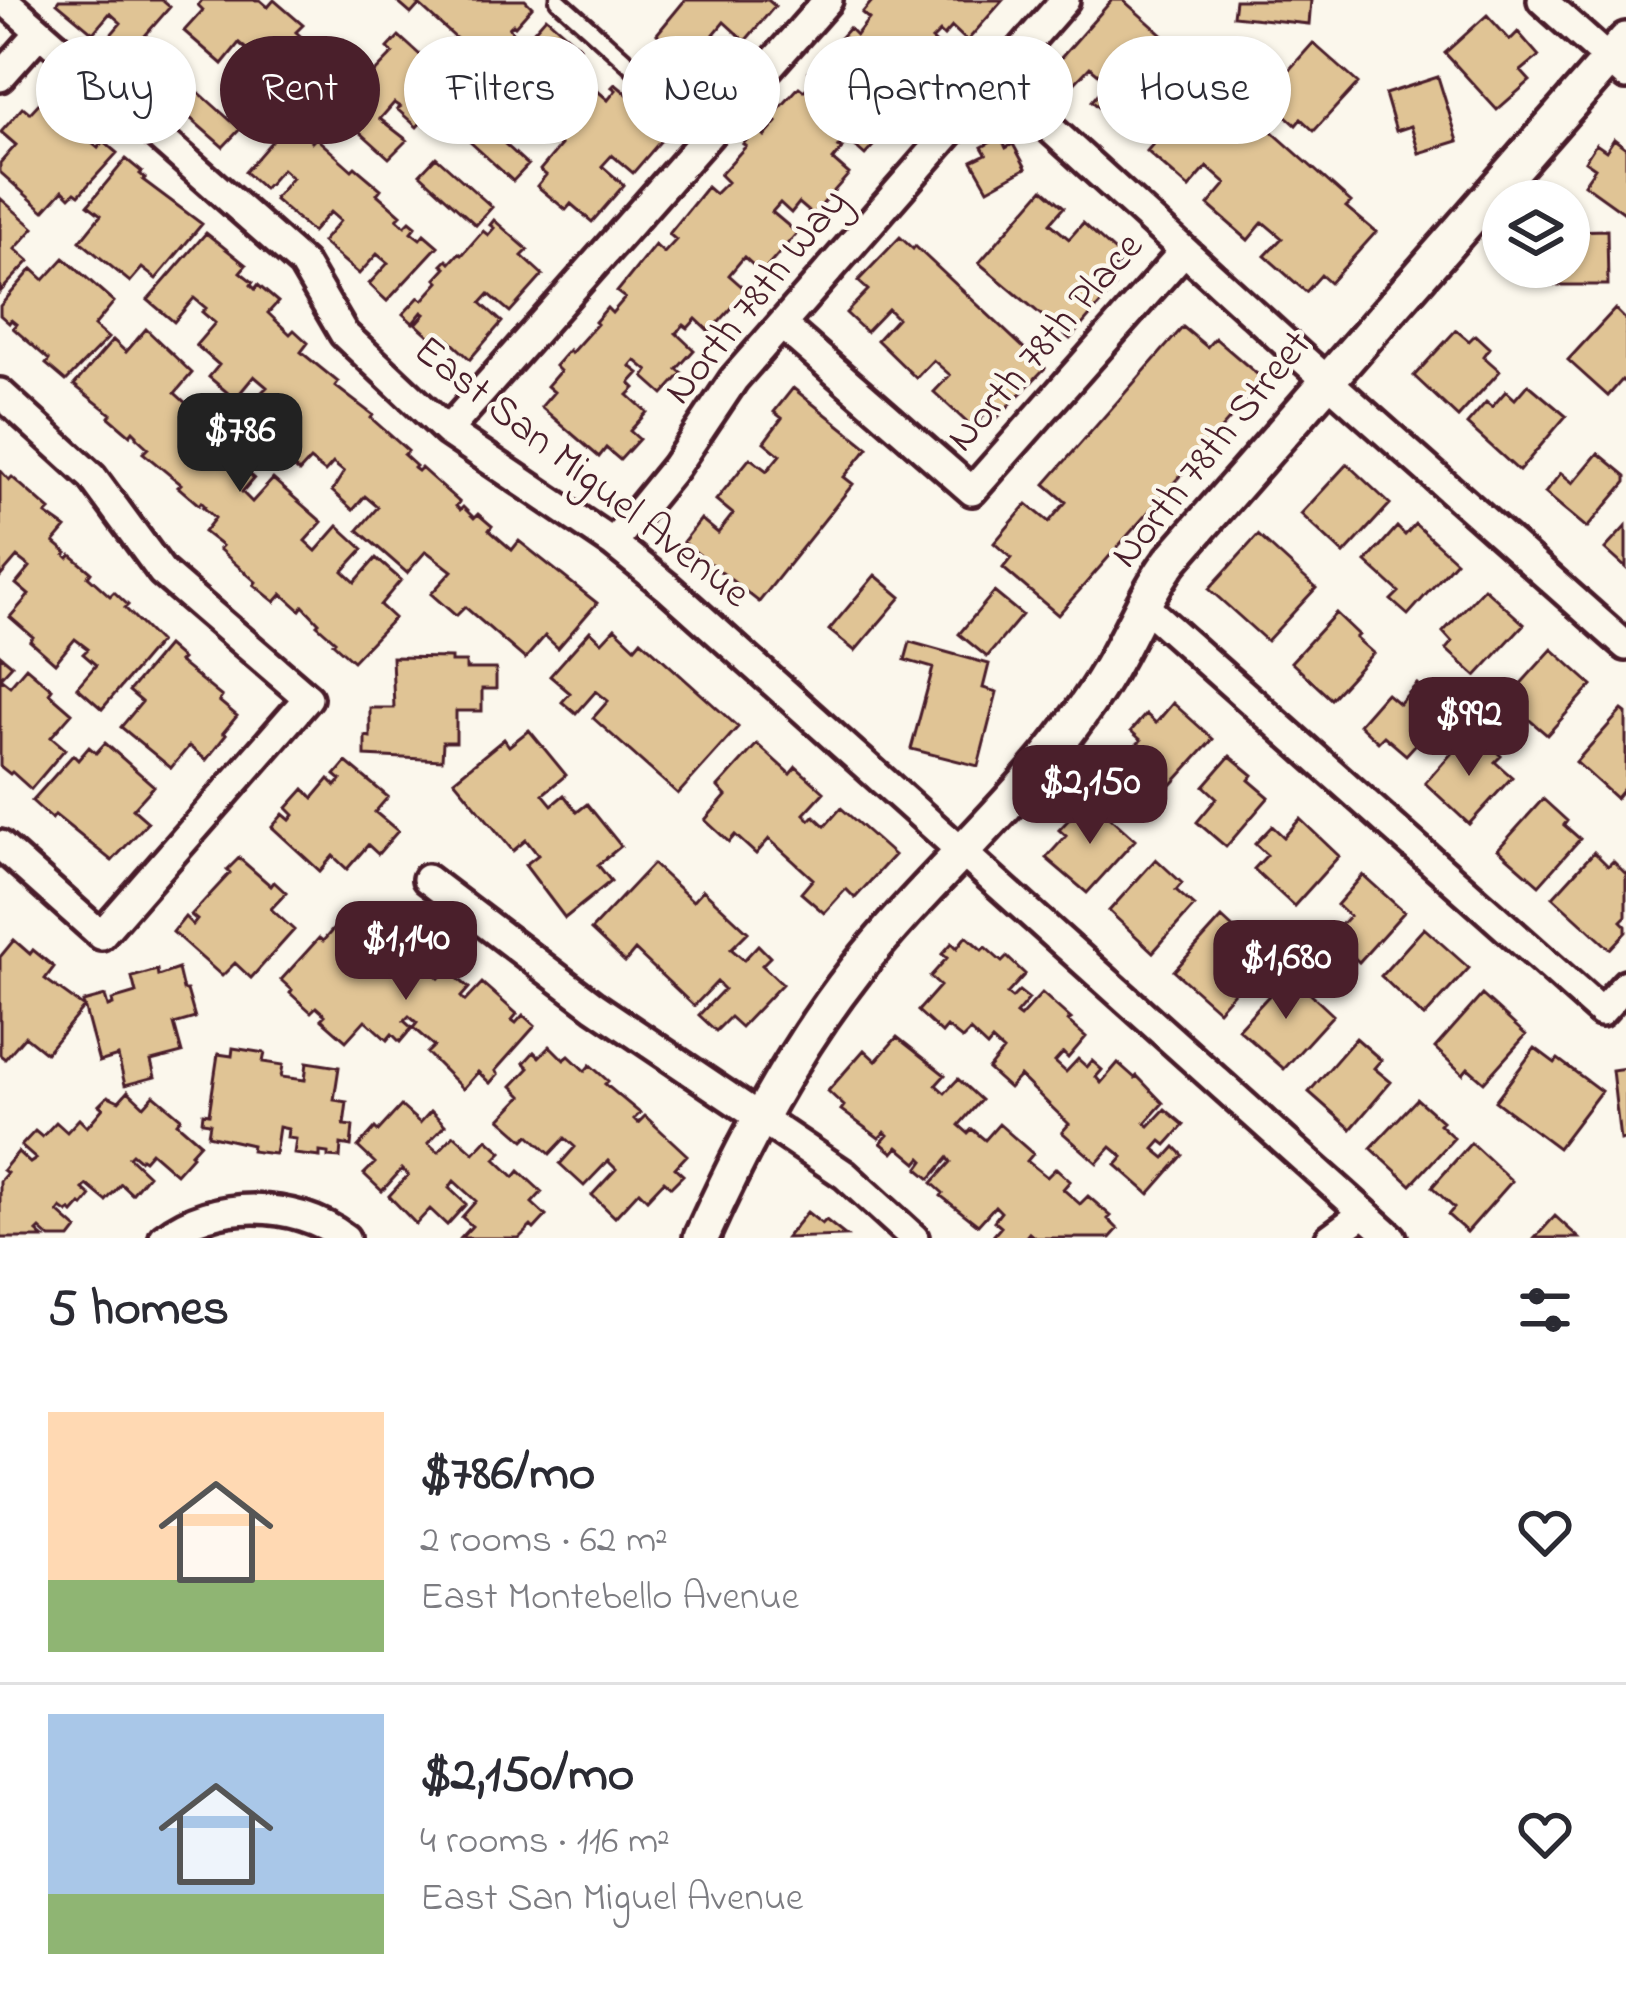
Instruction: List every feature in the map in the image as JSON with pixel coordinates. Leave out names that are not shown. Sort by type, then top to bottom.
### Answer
[{"type":"street","name":"East San Miguel Avenue","points":[[4,0],[303,264],[344,334],[447,431],[613,543],[667,587],[1361,1226],[1392,1238]]},
{"type":"street","points":[[780,54],[828,0]]},
{"type":"street","name":"North 78th Way","points":[[1034,36],[1065,0]]},
{"type":"street","points":[[1542,0],[1620,58]]},
{"type":"street","points":[[0,77],[40,32]]},
{"type":"street","name":"North 78th Street","points":[[701,1238],[782,1075],[856,970],[1077,718],[1171,560],[1327,379],[1620,58]]},
{"type":"street","points":[[447,431],[700,144]]},
{"type":"street","name":"North 78th Way","points":[[613,543],[675,467],[734,379],[939,144]]},
{"type":"street","points":[[1067,144],[1626,646]]},
{"type":"street","name":"North 78th Place","points":[[782,325],[972,491],[1184,251]]},
{"type":"street","points":[[0,393],[92,477],[162,572],[308,698],[100,935],[0,844]]},
{"type":"street","points":[[1142,604],[1601,1012],[1626,984]]},
{"type":"street","points":[[427,879],[594,1006],[845,1175],[914,1238]]},
{"type":"street","points":[[164,1238],[208,1215],[249,1208],[288,1213],[331,1227],[345,1238]]},
{"type":"street","points":[[1330,1238],[1361,1226]]},
{"type":"lane","points":[[557,0],[622,58]]},
{"type":"building","points":[[162,0],[170,7],[145,36],[110,36],[121,23],[110,13],[93,33],[57,3]]},
{"type":"building","points":[[202,0],[260,0],[268,7],[274,0],[303,25],[296,32],[300,36],[220,36],[220,62],[196,41],[196,36],[184,31],[203,10],[198,5]]},
{"type":"building","points":[[395,0],[525,0],[532,7],[509,28],[518,36],[453,36],[419,5],[411,14]]},
{"type":"building","points":[[685,0],[768,0],[775,6],[749,36],[739,36],[724,22],[716,36],[657,34]]},
{"type":"building","points":[[873,0],[1003,0],[971,36],[962,36],[952,27],[944,36],[940,32],[936,36],[842,36],[849,28],[856,35],[869,19],[862,13]]},
{"type":"building","points":[[1112,0],[1123,0],[1164,36],[1097,36],[1097,73],[1090,67],[1073,85],[1073,44]]},
{"type":"building","points":[[1235,0],[1311,0],[1309,24],[1233,16]]},
{"type":"building","points":[[1487,15],[1510,40],[1518,32],[1539,56],[1521,71],[1530,81],[1497,110],[1445,53]]},
{"type":"building","points":[[546,17],[568,36],[529,36]]},
{"type":"building","points":[[399,36],[404,41],[404,115],[394,103],[380,119],[380,67],[393,53],[388,48]]},
{"type":"building","points":[[1313,43],[1358,83],[1314,131],[1301,119],[1296,125],[1291,120],[1291,68]]},
{"type":"building","points":[[1438,77],[1458,141],[1419,153],[1411,126],[1396,131],[1385,94]]},
{"type":"building","points":[[615,84],[622,90],[622,144],[658,144],[633,173],[612,155],[602,166],[624,185],[592,222],[571,204],[566,210],[537,186],[546,175],[540,170],[560,144],[598,144],[598,91],[608,100],[616,90]]},
{"type":"building","points":[[799,87],[804,91],[804,144],[841,144],[833,160],[849,174],[813,215],[799,203],[791,213],[780,203],[772,212],[797,233],[762,273],[744,257],[729,275],[747,291],[710,332],[696,319],[676,333],[694,350],[663,394],[644,377],[648,371],[635,360],[630,366],[639,373],[628,395],[647,412],[630,431],[639,439],[620,460],[606,448],[599,457],[541,407],[554,392],[547,386],[560,371],[555,366],[607,308],[612,313],[625,298],[617,292],[655,245],[664,253],[676,240],[669,234],[707,187],[715,194],[727,182],[720,175],[746,146],[743,144],[780,144],[780,108]]},
{"type":"building","points":[[196,90],[220,111],[223,147],[196,123]]},
{"type":"building","points":[[23,107],[30,113],[36,107],[36,144],[93,144],[98,148],[106,144],[117,153],[79,195],[75,192],[70,197],[63,190],[44,211],[0,172],[0,163],[16,145],[1,132]]},
{"type":"building","points":[[380,119],[404,138],[389,158],[373,144],[380,144]]},
{"type":"building","points":[[1614,139],[1626,148],[1626,214],[1590,188],[1587,180],[1595,168],[1585,161],[1596,144],[1606,151]]},
{"type":"building","points":[[269,144],[323,144],[381,189],[377,194],[401,215],[397,219],[405,226],[410,221],[416,226],[411,232],[420,239],[424,234],[438,246],[387,301],[369,284],[388,263],[377,254],[359,274],[322,242],[340,221],[330,212],[312,232],[274,199],[292,178],[282,169],[264,189],[245,172]]},
{"type":"building","points":[[472,144],[505,144],[528,165],[513,181]]},
{"type":"building","points":[[853,144],[875,144],[865,155]]},
{"type":"building","points":[[1013,144],[1026,168],[988,189],[972,161],[986,154],[982,147]]},
{"type":"building","points":[[1153,144],[1286,144],[1351,202],[1346,207],[1376,232],[1330,283],[1321,275],[1306,292],[1265,256],[1282,238],[1263,222],[1248,240],[1208,205],[1226,184],[1207,167],[1189,188],[1147,151]]},
{"type":"building","points":[[436,157],[492,207],[476,225],[420,174]]},
{"type":"building","points":[[126,159],[142,172],[143,180],[202,224],[156,279],[142,268],[130,282],[80,241],[101,215],[88,205]]},
{"type":"building","points":[[1043,189],[1064,207],[1050,223],[1069,239],[1083,223],[1123,259],[1105,278],[1115,287],[1070,339],[979,263]]},
{"type":"building","points":[[0,198],[34,228],[15,249],[29,261],[0,292]]},
{"type":"building","points":[[494,220],[528,250],[522,256],[543,275],[510,312],[489,294],[481,303],[502,322],[470,359],[448,339],[442,347],[416,324],[425,314],[413,323],[403,314],[439,282],[436,279],[447,260],[450,263],[462,255],[483,231],[488,235]]},
{"type":"building","points":[[1590,230],[1607,230],[1608,285],[1590,285]]},
{"type":"building","points":[[206,233],[246,265],[240,272],[251,285],[255,289],[258,285],[278,302],[268,313],[308,343],[301,352],[373,415],[408,451],[404,455],[414,468],[421,468],[459,502],[460,510],[463,507],[474,518],[478,514],[512,550],[519,541],[597,603],[558,648],[545,636],[525,659],[465,607],[456,616],[431,594],[452,571],[426,551],[407,573],[358,530],[378,507],[365,496],[353,510],[332,491],[344,472],[333,463],[325,472],[310,460],[299,472],[274,450],[278,446],[256,425],[275,403],[262,392],[267,387],[254,376],[235,399],[209,377],[219,365],[196,345],[215,323],[202,312],[206,308],[194,298],[174,322],[148,300]]},
{"type":"building","points":[[900,237],[1045,368],[996,419],[988,411],[973,428],[934,392],[950,375],[933,360],[916,378],[877,340],[897,318],[888,309],[866,332],[846,313],[868,290],[858,281]]},
{"type":"building","points":[[64,258],[114,302],[94,326],[108,338],[66,381],[13,328],[16,324],[0,315],[0,306],[32,269],[44,280]]},
{"type":"building","points":[[1615,309],[1626,320],[1626,384],[1622,380],[1608,396],[1568,360]]},
{"type":"building","points":[[1183,327],[1207,347],[1215,338],[1264,380],[1058,615],[1003,568],[1011,558],[994,543],[1027,504],[1049,522],[1066,502],[1045,484]]},
{"type":"building","points":[[146,329],[192,373],[175,393],[188,405],[184,410],[195,419],[214,397],[260,444],[240,466],[254,478],[242,492],[252,502],[273,479],[322,522],[305,541],[316,551],[338,526],[363,549],[343,571],[355,582],[376,558],[401,580],[380,605],[394,618],[353,661],[303,606],[300,610],[282,594],[275,602],[254,585],[204,532],[215,518],[205,506],[143,453],[148,448],[133,431],[130,435],[74,385],[113,340],[126,352]]},
{"type":"building","points":[[1456,330],[1469,341],[1475,335],[1489,348],[1483,356],[1500,371],[1458,417],[1414,376]]},
{"type":"building","points":[[1528,384],[1566,416],[1519,471],[1467,424],[1486,402],[1492,407],[1506,391],[1515,399]]},
{"type":"building","points":[[793,388],[868,448],[844,477],[853,484],[759,602],[683,542],[701,519],[718,533],[733,514],[716,500],[750,458],[767,471],[780,455],[764,442],[782,418],[774,412]]},
{"type":"building","points":[[1598,453],[1626,476],[1626,482],[1587,528],[1545,493],[1561,473],[1573,483]]},
{"type":"building","points":[[1347,464],[1390,504],[1344,554],[1301,514]]},
{"type":"building","points":[[0,470],[66,528],[54,542],[65,555],[91,572],[88,576],[110,596],[114,592],[159,642],[102,709],[77,687],[96,665],[83,654],[88,649],[75,639],[55,663],[10,617],[29,595],[16,584],[30,567],[17,557],[0,577]]},
{"type":"building","points":[[1415,524],[1456,561],[1408,615],[1391,600],[1399,592],[1366,562],[1397,527],[1405,535]]},
{"type":"building","points":[[1626,526],[1626,568],[1605,549]]},
{"type":"building","points":[[1258,535],[1316,588],[1267,641],[1209,589]]},
{"type":"building","points":[[875,575],[901,597],[855,651],[829,630]]},
{"type":"building","points":[[1484,588],[1524,624],[1476,676],[1446,649],[1452,642],[1443,632]]},
{"type":"building","points":[[994,592],[1022,615],[987,657],[959,634]]},
{"type":"building","points":[[1336,613],[1373,653],[1331,699],[1291,662]]},
{"type":"building","points":[[615,628],[635,647],[641,640],[738,727],[678,794],[593,718],[608,701],[596,691],[576,714],[562,702],[570,693],[550,676],[590,631],[602,642]]},
{"type":"building","points":[[910,642],[989,664],[983,688],[997,692],[978,766],[911,749],[933,668],[905,660]]},
{"type":"building","points":[[167,646],[237,716],[206,760],[189,746],[171,768],[121,727],[142,702],[129,691]]},
{"type":"building","points":[[1552,649],[1592,685],[1547,735],[1506,700]]},
{"type":"building","points":[[0,655],[12,665],[0,678]]},
{"type":"building","points":[[392,657],[451,658],[451,662],[466,662],[466,669],[496,669],[496,689],[482,689],[482,711],[456,711],[456,742],[443,742],[442,760],[365,756],[370,708],[394,708]]},
{"type":"building","points":[[26,667],[72,713],[51,737],[65,749],[31,789],[0,766],[0,678],[10,686]]},
{"type":"building","points":[[1417,684],[1430,696],[1438,688],[1454,702],[1406,755],[1384,736],[1378,742],[1359,724],[1386,693],[1399,704]]},
{"type":"building","points":[[1173,703],[1213,739],[1164,793],[1125,757],[1141,740],[1131,731],[1146,714],[1156,723]]},
{"type":"building","points":[[1622,710],[1626,713],[1626,786],[1616,798],[1576,762]]},
{"type":"building","points":[[529,730],[566,775],[543,794],[552,805],[564,795],[577,812],[587,804],[621,846],[598,865],[611,881],[565,918],[525,865],[538,855],[526,840],[513,851],[454,780],[504,739],[509,746]]},
{"type":"building","points":[[1467,736],[1480,748],[1485,741],[1501,756],[1495,762],[1512,777],[1469,824],[1425,783]]},
{"type":"building","points":[[105,743],[154,786],[133,809],[148,822],[112,861],[32,801],[73,755],[78,760],[89,747],[96,753]]},
{"type":"building","points":[[757,744],[790,774],[796,767],[824,792],[804,814],[810,820],[814,816],[825,826],[841,808],[894,855],[855,898],[846,889],[824,913],[801,893],[813,879],[769,839],[756,854],[735,835],[729,842],[705,820],[726,796],[718,787]]},
{"type":"building","points":[[1230,756],[1269,797],[1226,847],[1197,822],[1217,798],[1204,786]]},
{"type":"building","points":[[346,762],[388,797],[375,812],[398,831],[378,854],[368,845],[347,869],[333,856],[320,871],[272,827],[283,814],[290,820],[294,815],[287,808],[304,789],[313,798],[329,779],[336,786],[341,780],[335,775]]},
{"type":"building","points":[[1543,799],[1580,839],[1539,885],[1498,849]]},
{"type":"building","points":[[1094,803],[1135,840],[1087,893],[1046,858],[1066,836],[1059,830],[1074,814],[1080,819]]},
{"type":"building","points":[[1300,819],[1339,856],[1294,906],[1254,869],[1267,855],[1255,844],[1272,826],[1284,837]]},
{"type":"building","points":[[1594,852],[1608,866],[1613,861],[1626,874],[1626,916],[1621,921],[1626,932],[1610,949],[1553,897]]},
{"type":"building","points":[[239,858],[286,893],[271,909],[294,930],[251,978],[235,963],[222,976],[173,932],[185,917],[193,925],[197,920],[191,915]]},
{"type":"building","points":[[1156,859],[1182,883],[1176,890],[1194,906],[1153,952],[1109,911]]},
{"type":"building","points":[[653,864],[693,901],[703,890],[748,932],[731,949],[744,960],[758,945],[770,957],[762,965],[782,984],[741,1027],[730,1017],[716,1031],[699,1015],[724,989],[717,982],[694,1006],[635,950],[625,962],[591,930]]},
{"type":"building","points":[[1363,875],[1404,912],[1359,962],[1331,936],[1349,916],[1337,905]]},
{"type":"building","points":[[1222,918],[1248,942],[1242,949],[1259,964],[1218,1010],[1174,971]]},
{"type":"building","points":[[342,919],[387,950],[378,961],[382,964],[388,957],[404,971],[422,951],[441,968],[435,974],[439,978],[447,969],[469,988],[461,997],[465,1001],[482,983],[517,1014],[512,1020],[516,1023],[523,1015],[535,1026],[490,1083],[478,1072],[463,1089],[427,1053],[434,1046],[413,1028],[417,1023],[409,1016],[404,1021],[412,1028],[400,1042],[392,1034],[387,1040],[365,1020],[346,1041],[321,1019],[325,1015],[316,1007],[311,1012],[290,993],[281,980]]},
{"type":"building","points":[[1424,928],[1469,968],[1424,1017],[1381,976]]},
{"type":"building","points":[[966,936],[1002,962],[1007,957],[1025,974],[1007,994],[1012,998],[1019,991],[1029,999],[1016,1014],[1020,1017],[1042,993],[1086,1037],[1068,1058],[1063,1053],[1055,1062],[1066,1072],[1078,1059],[1087,1067],[1092,1061],[1102,1070],[1096,1077],[1101,1083],[1118,1063],[1163,1103],[1145,1123],[1149,1126],[1165,1109],[1184,1125],[1166,1145],[1161,1141],[1154,1149],[1165,1158],[1175,1147],[1183,1155],[1149,1194],[1116,1165],[1123,1157],[1111,1147],[1097,1163],[1062,1132],[1069,1124],[1020,1076],[1009,1088],[988,1069],[1003,1051],[992,1041],[987,1047],[970,1031],[962,1039],[947,1027],[942,1033],[918,1011],[940,986],[930,977],[947,958],[942,954],[952,943],[957,948]]},
{"type":"building","points":[[14,940],[54,967],[45,979],[84,1007],[46,1053],[25,1036],[5,1059],[0,1055],[0,957]]},
{"type":"building","points":[[178,969],[195,1018],[174,1024],[182,1053],[151,1061],[155,1077],[125,1085],[118,1056],[99,1062],[83,1002],[105,996],[108,1007],[112,1000],[136,993],[132,977]]},
{"type":"building","points":[[1289,974],[1333,1015],[1284,1069],[1238,1029]]},
{"type":"building","points":[[1482,995],[1526,1035],[1484,1082],[1468,1068],[1463,1074],[1435,1048]]},
{"type":"building","points":[[897,1037],[945,1075],[936,1085],[945,1093],[958,1079],[981,1100],[959,1125],[985,1140],[999,1124],[1033,1154],[1027,1161],[1047,1177],[1056,1168],[1070,1181],[1063,1189],[1080,1204],[1088,1196],[1111,1216],[1108,1219],[1118,1229],[1110,1238],[1035,1238],[1029,1233],[1025,1238],[997,1238],[994,1235],[1001,1227],[994,1221],[1001,1212],[995,1206],[978,1225],[932,1183],[951,1162],[948,1158],[930,1179],[918,1169],[924,1161],[921,1158],[917,1163],[898,1147],[893,1153],[881,1143],[888,1135],[885,1132],[879,1138],[841,1110],[844,1106],[828,1091],[864,1050],[876,1061]]},
{"type":"building","points":[[1356,1038],[1381,1060],[1374,1068],[1391,1082],[1351,1129],[1309,1092]]},
{"type":"building","points":[[550,1046],[585,1071],[590,1065],[640,1113],[634,1119],[638,1123],[645,1116],[687,1155],[675,1168],[683,1175],[671,1187],[664,1181],[647,1199],[639,1191],[615,1217],[592,1195],[616,1169],[608,1161],[584,1186],[560,1164],[575,1147],[565,1138],[550,1154],[500,1119],[522,1096],[512,1086],[529,1068],[524,1063],[534,1052],[539,1057]]},
{"type":"building","points":[[233,1048],[265,1053],[263,1062],[283,1065],[281,1077],[305,1080],[307,1062],[339,1067],[334,1100],[347,1102],[344,1125],[353,1126],[351,1146],[341,1144],[340,1158],[320,1152],[320,1157],[294,1154],[296,1139],[287,1138],[288,1129],[279,1127],[275,1154],[251,1151],[252,1145],[208,1135],[210,1123],[202,1122],[203,1113],[209,1114],[218,1054],[232,1056]]},
{"type":"building","points":[[1535,1048],[1601,1091],[1558,1148],[1495,1101]]},
{"type":"building","points":[[1626,1068],[1626,1139],[1620,1140],[1612,1070]]},
{"type":"building","points":[[128,1091],[144,1106],[154,1095],[181,1118],[177,1123],[200,1143],[192,1156],[176,1174],[151,1152],[144,1160],[132,1154],[129,1157],[148,1175],[132,1194],[121,1184],[106,1201],[87,1185],[83,1189],[91,1196],[83,1206],[73,1213],[61,1208],[58,1212],[77,1229],[70,1238],[50,1238],[40,1229],[37,1232],[44,1238],[0,1238],[0,1181],[7,1173],[3,1170],[18,1152],[30,1163],[36,1159],[21,1146],[35,1131],[42,1137],[56,1122],[67,1132],[79,1119],[87,1127],[108,1096],[119,1101]]},
{"type":"building","points":[[1417,1099],[1454,1138],[1411,1185],[1371,1148]]},
{"type":"building","points":[[401,1106],[420,1123],[431,1111],[445,1125],[428,1143],[438,1152],[454,1135],[474,1153],[487,1139],[502,1152],[495,1159],[514,1177],[519,1171],[542,1192],[532,1203],[546,1216],[519,1238],[461,1238],[472,1226],[462,1217],[476,1201],[454,1181],[449,1188],[466,1204],[447,1225],[430,1209],[416,1224],[389,1196],[408,1175],[402,1169],[382,1191],[364,1174],[375,1163],[358,1147]]},
{"type":"building","points":[[1471,1143],[1512,1181],[1467,1232],[1448,1215],[1454,1208],[1432,1187]]},
{"type":"building","points":[[807,1212],[822,1224],[826,1220],[846,1236],[786,1238]]},
{"type":"building","points":[[1555,1216],[1579,1238],[1535,1238]]}]
